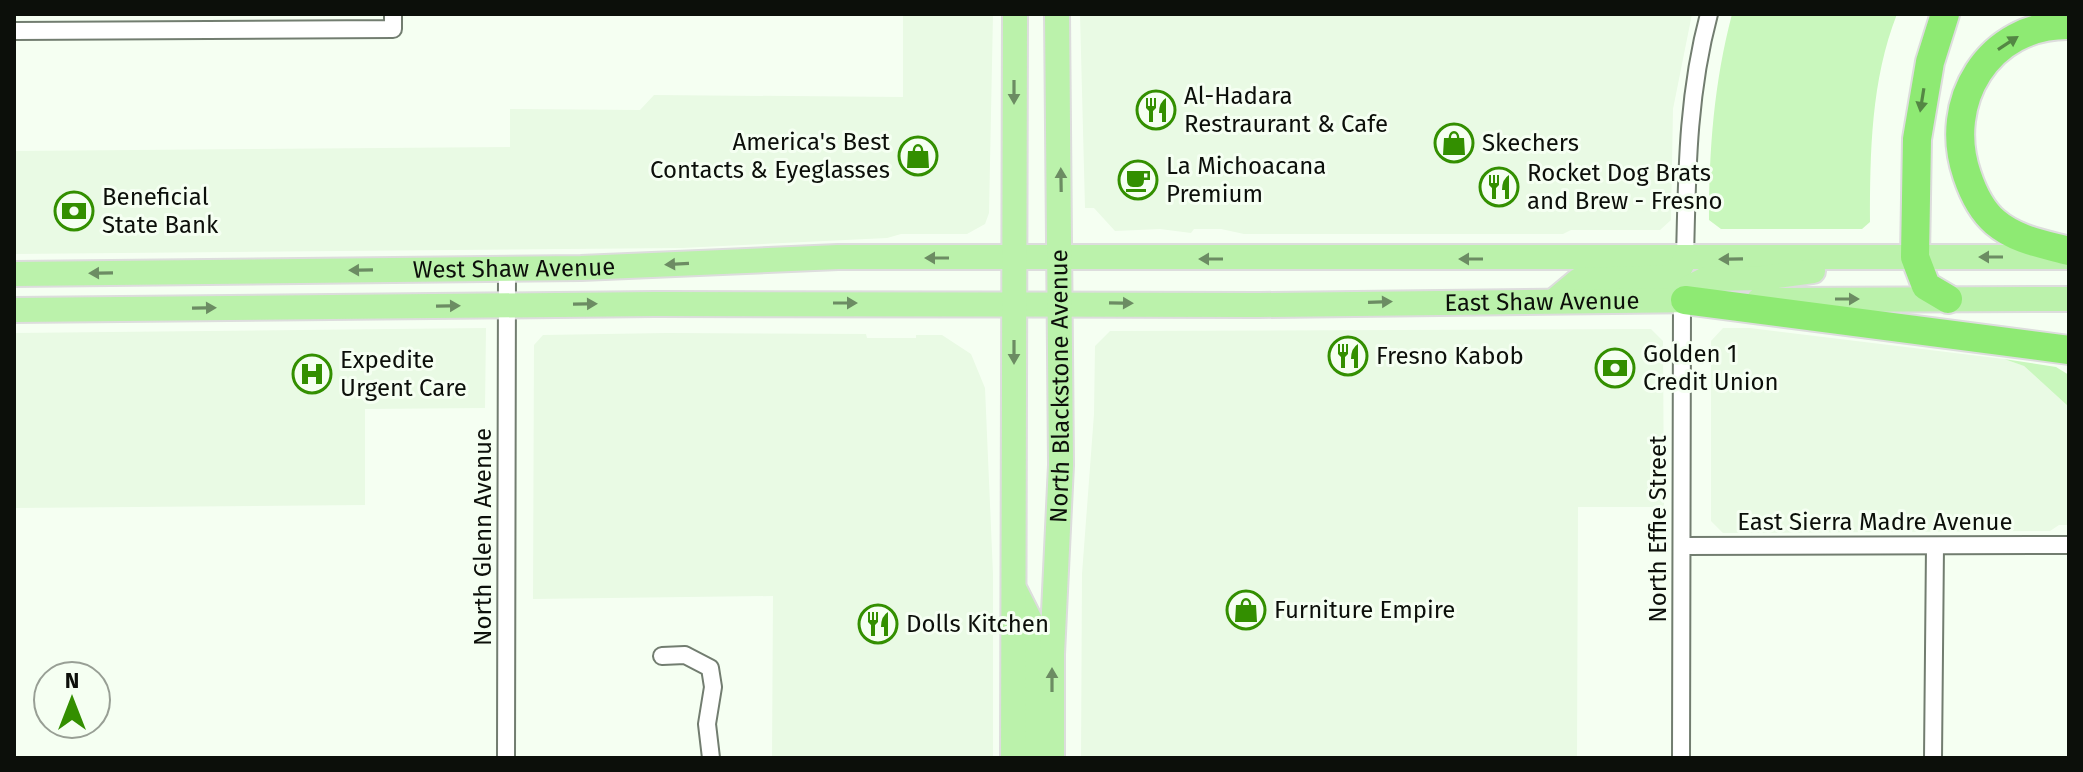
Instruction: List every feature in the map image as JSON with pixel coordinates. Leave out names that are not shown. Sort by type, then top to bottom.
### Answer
[{"type":"highway","points":[[1945,14],[1930,62],[1917,139],[1915,257],[1926,286],[1948,299]]},
{"type":"highway","points":[[2069,25],[2051,26],[2019,35],[1987,58],[1967,90],[1959,127],[1963,163],[1984,210],[2010,233],[2069,251]]},
{"type":"highway","points":[[1684,300],[2069,350]]},
{"type":"main road","name":"North Blackstone Avenue","points":[[1013,758],[1015,14]]},
{"type":"main road","name":"North Blackstone Avenue","points":[[1052,758],[1052,654],[1061,465],[1062,258],[1057,14]]},
{"type":"main road","points":[[1684,300],[1690,287],[1706,279],[1763,278],[1915,257]]},
{"type":"main road","name":"East Shaw Avenue","points":[[1015,258],[2069,257]]},
{"type":"main road","name":"West Shaw Avenue","points":[[14,274],[507,268],[792,258],[1015,258]]},
{"type":"main road","points":[[1555,300],[1579,280],[1675,277],[1685,259]]},
{"type":"main road","name":"East Shaw Avenue","points":[[1015,304],[2069,299]]},
{"type":"main road","name":"West Shaw Avenue","points":[[14,310],[1015,304]]},
{"type":"main road","points":[[1014,587],[1031,622],[1030,758]]},
{"type":"street","points":[[1685,259],[1687,127],[1696,63],[1709,14]]},
{"type":"street","points":[[14,31],[393,22]]},
{"type":"street","name":"North Glenn Avenue","points":[[506,758],[507,268]]},
{"type":"street","name":"North Effie Street","points":[[1681,758],[1684,300]]},
{"type":"street","name":"East Sierra Madre Avenue","points":[[1682,546],[2068,545]]},
{"type":"street","points":[[1933,758],[1935,546]]},
{"type":"street","points":[[662,656],[685,655],[710,668],[713,687],[707,724],[711,758]]},
{"type":"shaded area","points":[[903,14],[993,14],[989,213],[985,224],[967,234],[901,234],[887,238],[682,248],[14,254],[14,151],[510,147],[510,109],[640,110],[654,95],[903,97]]},
{"type":"shaded area","points":[[1080,14],[1692,14],[1673,109],[1671,220],[1660,230],[1571,230],[1563,234],[1244,234],[1221,229],[1194,229],[1191,233],[1160,229],[1115,231],[1094,208],[1085,208]]},
{"type":"shaded area","points":[[486,328],[485,408],[365,409],[365,505],[14,508],[14,333]]},
{"type":"shaded area","points":[[1723,328],[1750,328],[2004,359],[2024,366],[2069,407],[2069,525],[2059,525],[2050,531],[1723,533],[1711,521],[1711,341]]},
{"type":"shaded area","points":[[1651,329],[1663,341],[1664,507],[1578,507],[1577,758],[1081,758],[1082,574],[1094,414],[1095,346],[1110,331]]},
{"type":"shaded area","points":[[866,334],[867,338],[942,335],[971,354],[985,388],[993,574],[993,758],[772,758],[773,596],[533,599],[534,345],[543,335]]},
{"type":"green space","points":[[1732,14],[1897,14],[1877,90],[1870,222],[1862,229],[1721,229],[1709,220],[1714,116]]},
{"type":"green space","points":[[2004,359],[2056,367],[2069,375],[2069,407],[2024,366]]},
{"type":"place","name":"Al-Hadara Restraurant & Cafe","points":[[1156,110]]},
{"type":"place","name":"Skechers","points":[[1454,143]]},
{"type":"place","name":"America's Best Contacts & Eyeglasses","points":[[918,156]]},
{"type":"place","name":"La Michoacana Premium","points":[[1138,180]]},
{"type":"place","name":"Rocket Dog Brats and Brew - Fresno","points":[[1499,187]]},
{"type":"place","name":"Beneficial State Bank","points":[[74,211]]},
{"type":"place","name":"Fresno Kabob","points":[[1348,356]]},
{"type":"place","name":"Golden 1 Credit Union","points":[[1615,368]]},
{"type":"place","name":"Expedite Urgent Care","points":[[312,374]]},
{"type":"place","name":"Furniture Empire","points":[[1246,610]]},
{"type":"place","name":"Dolls Kitchen","points":[[878,624]]}]
